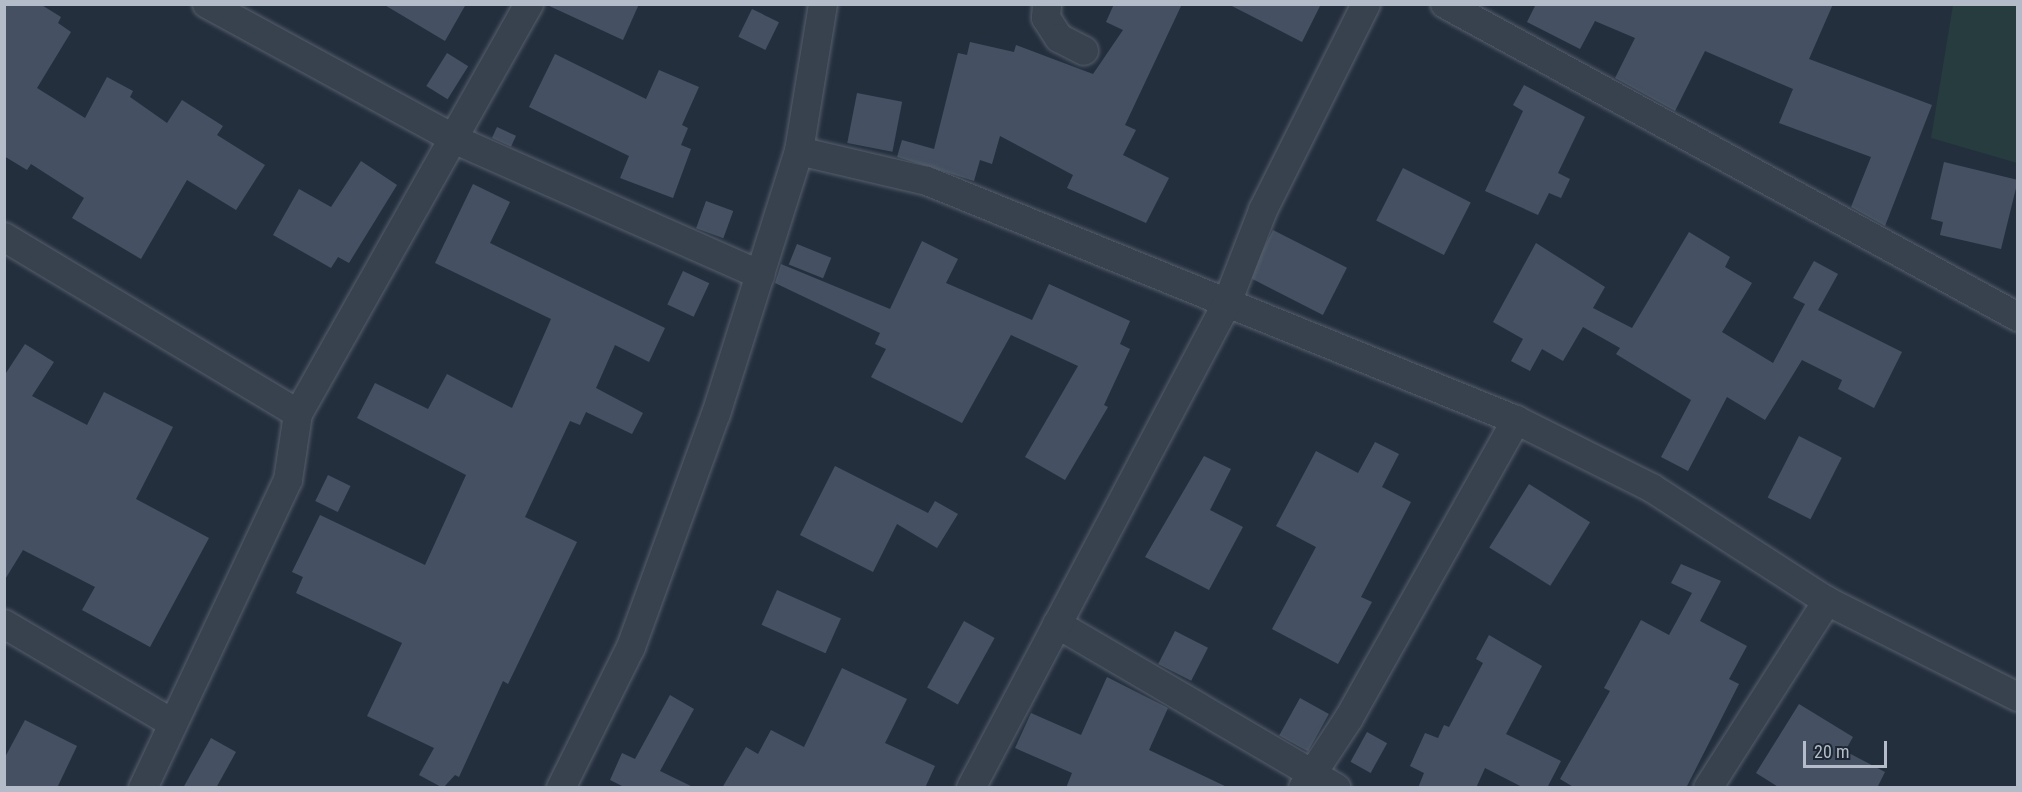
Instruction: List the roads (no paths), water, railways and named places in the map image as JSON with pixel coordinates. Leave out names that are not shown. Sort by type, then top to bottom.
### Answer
[{"type":"street","points":[[207,4],[456,140],[760,275]]},
{"type":"street","points":[[143,788],[288,480],[298,414],[456,140],[529,4]]},
{"type":"street","points":[[561,788],[631,647],[716,414],[800,151],[823,4]]},
{"type":"street","points":[[1047,4],[1046,18],[1059,38],[1084,51]]},
{"type":"street","points":[[971,788],[1227,303],[1263,210],[1366,4]]},
{"type":"street","points":[[1445,4],[2018,317]]},
{"type":"street","points":[[800,151],[927,181],[1516,420],[1652,488],[1827,601],[2018,697]]},
{"type":"street","points":[[4,237],[298,414]]},
{"type":"street","points":[[1306,781],[1361,698],[1516,420]]},
{"type":"street","points":[[1708,788],[1827,601]]},
{"type":"street","points":[[4,624],[172,723]]},
{"type":"street","points":[[1057,624],[1306,781],[1336,788]]}]
